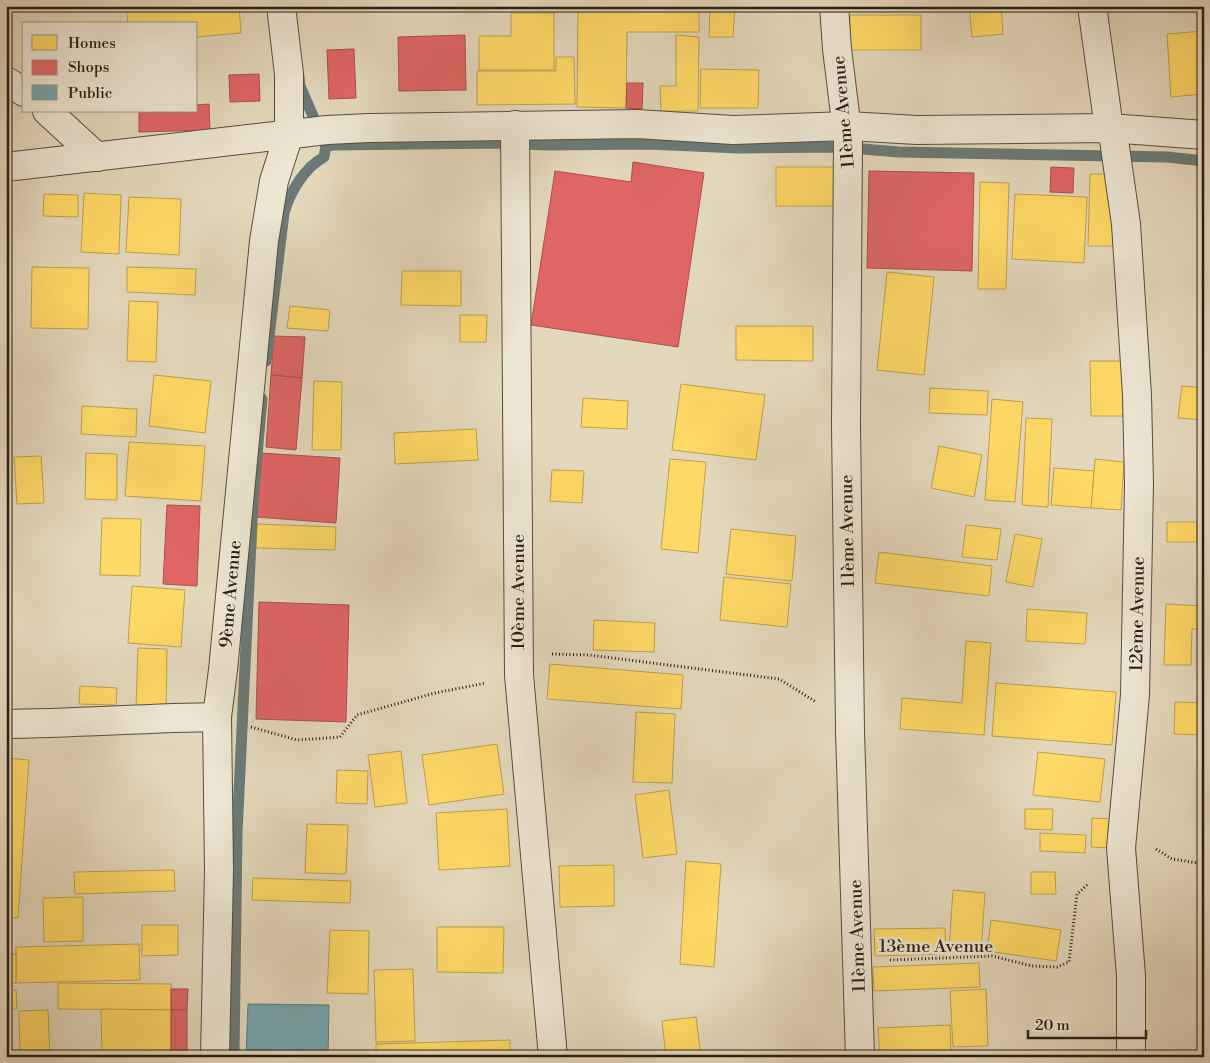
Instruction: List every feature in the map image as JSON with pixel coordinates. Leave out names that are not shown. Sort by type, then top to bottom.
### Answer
[{"type":"street","name":"9ème Avenue","points":[[215,1057],[219,870],[217,717],[264,241],[274,181],[289,134],[288,74],[281,6]]},
{"type":"street","name":"11ème Avenue","points":[[834,6],[837,50],[848,132],[849,171],[846,424],[849,670],[860,1057]]},
{"type":"street","points":[[1092,6],[1111,134]]},
{"type":"street","points":[[6,81],[22,91]]},
{"type":"street","points":[[48,112],[97,157]]},
{"type":"street","points":[[6,167],[321,131],[515,140],[637,124],[734,130],[848,132],[917,130],[1204,135]]},
{"type":"street","name":"12ème Avenue","points":[[1111,134],[1119,171],[1126,224],[1137,394],[1139,484],[1135,695],[1121,848],[1131,976],[1131,1057]]},
{"type":"street","name":"10ème Avenue","points":[[515,140],[519,675],[553,1057]]},
{"type":"street","points":[[6,724],[217,717]]},
{"type":"path","points":[[1121,848],[1155,849],[1172,859],[1204,864]]},
{"type":"path","name":"13ème Avenue","points":[[881,960],[992,956],[1032,966],[1057,967],[1069,962],[1077,894],[1092,881],[1120,863],[1121,848]]},
{"type":"building: Homes","points":[[126,6],[239,6],[241,33],[198,37],[198,22],[128,22]]},
{"type":"building: Homes","points":[[578,6],[699,6],[699,32],[627,32],[626,108],[577,107]]},
{"type":"building: Homes","points":[[710,6],[735,6],[733,37],[709,37]]},
{"type":"building: Homes","points":[[845,6],[887,6],[887,12],[844,11]]},
{"type":"building: Homes","points":[[969,6],[1001,6],[1003,34],[972,37]]},
{"type":"building: Homes","points":[[511,13],[554,13],[554,70],[479,70],[479,36],[511,36]]},
{"type":"building: Homes","points":[[850,15],[921,15],[921,50],[850,50]]},
{"type":"building: Homes","points":[[1204,31],[1204,94],[1171,97],[1167,34]]},
{"type":"building: Homes","points":[[676,35],[699,37],[698,111],[661,111],[660,86],[676,86]]},
{"type":"building: Homes","points":[[556,57],[574,57],[575,104],[477,105],[477,71],[556,71]]},
{"type":"building: Homes","points":[[701,69],[759,70],[758,108],[700,108]]},
{"type":"building: Homes","points":[[776,167],[834,167],[834,206],[776,206]]},
{"type":"building: Homes","points":[[1090,174],[1115,174],[1113,246],[1088,246]]},
{"type":"building: Homes","points":[[980,182],[1009,183],[1006,289],[978,289]]},
{"type":"building: Homes","points":[[84,193],[121,195],[119,254],[81,252]]},
{"type":"building: Homes","points":[[44,194],[78,195],[78,217],[43,216]]},
{"type":"building: Homes","points":[[1015,194],[1087,197],[1084,263],[1012,259]]},
{"type":"building: Homes","points":[[129,197],[181,199],[179,255],[126,252]]},
{"type":"building: Homes","points":[[32,267],[89,268],[88,329],[31,328]]},
{"type":"building: Homes","points":[[127,267],[196,269],[195,295],[127,292]]},
{"type":"building: Homes","points":[[402,271],[461,271],[461,306],[401,305]]},
{"type":"building: Homes","points":[[887,272],[934,277],[924,375],[877,370]]},
{"type":"building: Homes","points":[[129,301],[158,302],[156,362],[127,361]]},
{"type":"building: Homes","points":[[290,306],[330,310],[328,331],[287,328]]},
{"type":"building: Homes","points":[[460,315],[487,315],[486,342],[460,342]]},
{"type":"building: Homes","points":[[736,326],[813,326],[813,361],[736,360]]},
{"type":"building: Homes","points":[[1090,361],[1123,361],[1123,416],[1091,416]]},
{"type":"building: Homes","points":[[154,375],[211,381],[205,433],[149,426]]},
{"type":"building: Homes","points":[[314,381],[342,382],[341,450],[312,450]]},
{"type":"building: Homes","points":[[681,384],[765,395],[756,460],[672,450]]},
{"type":"building: Homes","points":[[1182,386],[1204,388],[1204,420],[1178,418]]},
{"type":"building: Homes","points":[[930,388],[988,391],[987,415],[929,413]]},
{"type":"building: Homes","points":[[583,398],[628,401],[627,429],[581,427]]},
{"type":"building: Homes","points":[[992,399],[1023,402],[1015,502],[985,500]]},
{"type":"building: Homes","points":[[82,406],[137,409],[136,437],[81,434]]},
{"type":"building: Homes","points":[[1026,418],[1052,419],[1048,507],[1022,505]]},
{"type":"building: Homes","points":[[476,429],[478,460],[395,464],[394,433]]},
{"type":"building: Homes","points":[[129,442],[205,446],[201,501],[125,496]]},
{"type":"building: Homes","points":[[939,446],[982,455],[974,497],[931,488]]},
{"type":"building: Homes","points":[[86,453],[117,454],[117,500],[85,499]]},
{"type":"building: Homes","points":[[41,456],[44,503],[17,504],[14,457]]},
{"type":"building: Homes","points":[[670,459],[706,462],[698,553],[661,549]]},
{"type":"building: Homes","points":[[1095,459],[1124,462],[1121,510],[1091,508]]},
{"type":"building: Homes","points":[[1054,468],[1094,471],[1091,508],[1051,505]]},
{"type":"building: Homes","points":[[552,470],[584,471],[582,503],[550,501]]},
{"type":"building: Homes","points":[[102,518],[141,519],[140,576],[100,575]]},
{"type":"building: Homes","points":[[1167,522],[1197,522],[1197,542],[1167,542]]},
{"type":"building: Homes","points":[[257,524],[336,527],[335,550],[256,548]]},
{"type":"building: Homes","points":[[966,525],[1001,529],[997,560],[962,557]]},
{"type":"building: Homes","points":[[731,529],[796,536],[792,581],[726,574]]},
{"type":"building: Homes","points":[[1015,534],[1042,539],[1033,587],[1006,582]]},
{"type":"building: Homes","points":[[879,552],[992,566],[989,596],[875,583]]},
{"type":"building: Homes","points":[[724,577],[791,584],[787,627],[720,620]]},
{"type":"building: Homes","points":[[132,586],[185,590],[181,647],[128,643]]},
{"type":"building: Homes","points":[[1166,604],[1204,606],[1204,629],[1192,629],[1191,665],[1164,665]]},
{"type":"building: Homes","points":[[1027,609],[1087,613],[1085,644],[1026,641]]},
{"type":"building: Homes","points":[[594,620],[655,623],[654,652],[593,650]]},
{"type":"building: Homes","points":[[966,641],[991,643],[984,735],[900,729],[902,698],[962,703]]},
{"type":"building: Homes","points":[[138,648],[167,649],[166,712],[136,710]]},
{"type":"building: Homes","points":[[550,664],[683,675],[681,709],[547,699]]},
{"type":"building: Homes","points":[[996,683],[1116,692],[1112,745],[992,736]]},
{"type":"building: Homes","points":[[80,686],[117,688],[116,705],[79,704]]},
{"type":"building: Homes","points":[[1175,702],[1204,703],[1204,735],[1174,734]]},
{"type":"building: Homes","points":[[636,712],[675,714],[672,783],[633,782]]},
{"type":"building: Homes","points":[[497,744],[504,794],[429,805],[422,755]]},
{"type":"building: Homes","points":[[401,751],[407,803],[375,807],[368,755]]},
{"type":"building: Homes","points":[[1038,752],[1105,759],[1100,802],[1033,795]]},
{"type":"building: Homes","points":[[6,758],[29,760],[18,918],[6,917]]},
{"type":"building: Homes","points":[[337,770],[368,771],[367,804],[336,803]]},
{"type":"building: Homes","points":[[669,790],[677,854],[643,858],[635,795]]},
{"type":"building: Homes","points":[[507,809],[510,866],[439,870],[436,813]]},
{"type":"building: Homes","points":[[1025,809],[1053,809],[1052,830],[1025,829]]},
{"type":"building: Homes","points":[[1092,818],[1114,819],[1113,848],[1091,847]]},
{"type":"building: Homes","points":[[307,824],[348,825],[346,874],[305,873]]},
{"type":"building: Homes","points":[[1040,833],[1086,835],[1085,853],[1040,851]]},
{"type":"building: Homes","points":[[686,861],[721,864],[714,967],[680,964]]},
{"type":"building: Homes","points":[[614,865],[614,906],[560,907],[559,866]]},
{"type":"building: Homes","points":[[174,870],[175,891],[75,894],[74,872]]},
{"type":"building: Homes","points":[[1031,872],[1055,872],[1056,894],[1031,894]]},
{"type":"building: Homes","points":[[253,878],[351,881],[350,903],[252,900]]},
{"type":"building: Homes","points":[[953,890],[985,893],[981,951],[949,950]]},
{"type":"building: Homes","points":[[83,897],[83,941],[44,942],[43,898]]},
{"type":"building: Homes","points":[[991,920],[1061,930],[1056,961],[987,951]]},
{"type":"building: Homes","points":[[142,925],[178,925],[178,955],[142,956]]},
{"type":"building: Homes","points":[[437,927],[504,927],[503,973],[437,972]]},
{"type":"building: Homes","points":[[945,928],[946,954],[875,956],[874,929]]},
{"type":"building: Homes","points":[[330,930],[369,931],[368,994],[327,993]]},
{"type":"building: Homes","points":[[139,944],[140,980],[16,983],[16,947]]},
{"type":"building: Homes","points":[[6,954],[16,954],[16,983],[6,982]]},
{"type":"building: Homes","points":[[979,963],[980,987],[874,991],[873,967]]},
{"type":"building: Homes","points":[[413,969],[415,1041],[376,1042],[374,970]]},
{"type":"building: Homes","points":[[58,983],[171,984],[171,1010],[58,1009]]},
{"type":"building: Homes","points":[[986,989],[988,1046],[953,1047],[950,991]]},
{"type":"building: Homes","points":[[16,990],[17,1009],[6,1010],[6,991]]},
{"type":"building: Homes","points":[[101,1009],[171,1010],[171,1057],[102,1057]]},
{"type":"building: Homes","points":[[48,1010],[50,1057],[20,1057],[19,1011]]},
{"type":"building: Homes","points":[[696,1017],[701,1057],[666,1057],[662,1021]]},
{"type":"building: Homes","points":[[950,1025],[951,1057],[880,1057],[878,1028]]},
{"type":"building: Homes","points":[[510,1040],[510,1057],[376,1057],[376,1044]]},
{"type":"building: Homes","points":[[1069,1052],[1112,1054],[1112,1057],[1069,1057]]},
{"type":"building: Shops","points":[[465,35],[466,90],[399,91],[398,37]]},
{"type":"building: Shops","points":[[354,49],[356,98],[329,99],[327,50]]},
{"type":"building: Shops","points":[[259,74],[260,101],[230,102],[229,75]]},
{"type":"building: Shops","points":[[627,83],[643,83],[642,109],[626,108]]},
{"type":"building: Shops","points":[[209,104],[210,130],[139,132],[139,112],[198,112],[198,105]]},
{"type":"building: Shops","points":[[633,162],[704,173],[678,347],[531,325],[555,171],[631,182]]},
{"type":"building: Shops","points":[[1051,167],[1074,168],[1073,193],[1050,192]]},
{"type":"building: Shops","points":[[869,171],[974,173],[972,271],[867,268]]},
{"type":"building: Shops","points":[[274,336],[305,337],[302,378],[271,375]]},
{"type":"building: Shops","points":[[271,375],[302,378],[296,450],[266,447]]},
{"type":"building: Shops","points":[[260,453],[340,458],[336,523],[256,517]]},
{"type":"building: Shops","points":[[167,505],[200,506],[197,586],[163,584]]},
{"type":"building: Shops","points":[[259,602],[349,605],[346,722],[256,719]]},
{"type":"building: Shops","points":[[171,989],[188,989],[187,1010],[171,1010]]},
{"type":"building: Shops","points":[[171,1010],[187,1010],[187,1057],[171,1057]]},
{"type":"building: Public","points":[[248,1004],[329,1005],[328,1057],[246,1057]]},
{"type":"waterway","points":[[266,361],[284,213],[299,181],[310,167],[324,157],[326,146],[300,86],[299,76]]},
{"type":"waterway","points":[[326,146],[501,143],[547,145],[648,144],[739,148],[838,147],[899,152],[1167,157],[1204,161]]},
{"type":"waterway","points":[[234,1057],[237,833],[253,500],[262,399]]}]
